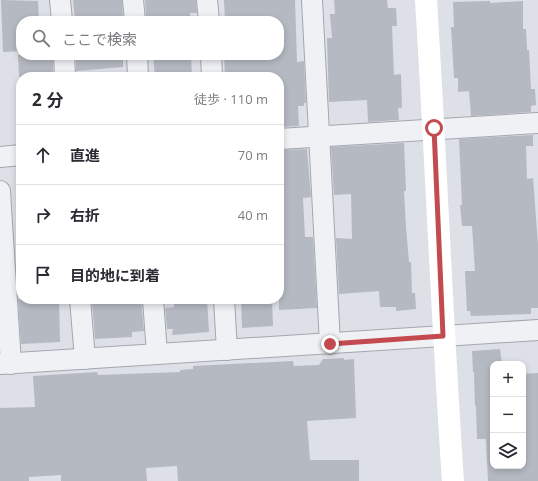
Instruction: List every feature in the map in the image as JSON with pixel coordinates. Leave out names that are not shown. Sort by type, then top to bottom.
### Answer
[{"type":"street","points":[[60,0],[62,16]]},
{"type":"street","points":[[133,0],[135,16]]},
{"type":"street","points":[[207,0],[209,16]]},
{"type":"street","points":[[312,0],[330,344]]},
{"type":"street","points":[[426,0],[434,128],[443,336],[453,481]]},
{"type":"street","points":[[64,60],[65,72]]},
{"type":"street","points":[[137,60],[138,72]]},
{"type":"street","points":[[211,60],[212,72]]},
{"type":"street","points":[[284,139],[434,128],[538,123]]},
{"type":"street","points":[[0,157],[16,155]]},
{"type":"street","points":[[0,192],[5,364],[538,330]]},
{"type":"street","points":[[80,304],[84,359]]},
{"type":"street","points":[[153,304],[157,354]]},
{"type":"street","points":[[224,304],[227,350]]},
{"type":"building","points":[[1,0],[38,1],[39,16],[16,16],[16,51],[3,52]]},
{"type":"building","points":[[73,0],[122,0],[123,16],[75,16]]},
{"type":"building","points":[[145,0],[196,0],[197,13],[190,13],[190,16],[146,16]]},
{"type":"building","points":[[224,0],[295,0],[297,62],[304,61],[306,103],[304,103],[304,106],[298,106],[299,126],[284,127],[284,72],[225,72],[224,60],[284,60],[284,16],[225,16]]},
{"type":"building","points":[[334,0],[387,0],[388,8],[396,8],[397,26],[392,26],[394,75],[401,74],[402,108],[398,108],[399,120],[368,122],[367,100],[329,102],[327,38],[332,38],[330,14],[335,14]]},
{"type":"building","points":[[490,1],[490,3],[523,1],[523,29],[526,29],[527,50],[529,50],[531,89],[535,89],[536,105],[531,106],[531,112],[471,116],[469,91],[458,92],[458,78],[454,78],[451,27],[454,27],[453,2]]},
{"type":"building","points":[[18,60],[53,60],[53,72],[19,72]]},
{"type":"building","points":[[76,60],[123,60],[123,67],[76,71]]},
{"type":"building","points":[[153,60],[191,60],[192,72],[155,72]]},
{"type":"building","points":[[533,135],[533,146],[526,146],[527,179],[533,178],[538,245],[538,308],[531,308],[531,314],[471,316],[470,311],[467,311],[465,271],[475,271],[472,226],[462,226],[460,205],[462,205],[459,139]]},
{"type":"building","points":[[404,143],[406,227],[409,262],[411,262],[412,293],[415,293],[416,309],[396,311],[396,307],[380,307],[379,291],[339,294],[336,238],[352,239],[351,194],[334,195],[331,147]]},
{"type":"building","points":[[307,149],[311,197],[303,198],[305,237],[313,237],[317,308],[279,310],[279,304],[284,304],[284,150]]},
{"type":"building","points":[[18,304],[59,304],[60,342],[21,344]]},
{"type":"building","points":[[92,304],[141,304],[144,331],[132,332],[132,337],[95,339]]},
{"type":"building","points":[[174,304],[207,304],[209,332],[172,335],[173,329],[167,329],[165,308],[174,307]]},
{"type":"building","points":[[241,304],[272,304],[273,326],[242,328]]},
{"type":"building","points":[[500,349],[502,361],[490,361],[490,469],[526,469],[526,374],[538,373],[538,481],[488,481],[486,439],[477,439],[472,351]]},
{"type":"building","points":[[344,358],[344,360],[354,359],[356,418],[307,421],[310,460],[359,460],[359,481],[178,481],[177,466],[146,468],[147,481],[61,481],[61,475],[29,477],[29,481],[0,481],[0,408],[35,407],[33,376],[97,372],[98,375],[180,372],[180,370],[193,369],[193,366],[293,361],[294,366],[319,365],[323,359]]},
{"type":"route","points":[[330,344],[443,336],[434,128]]}]
